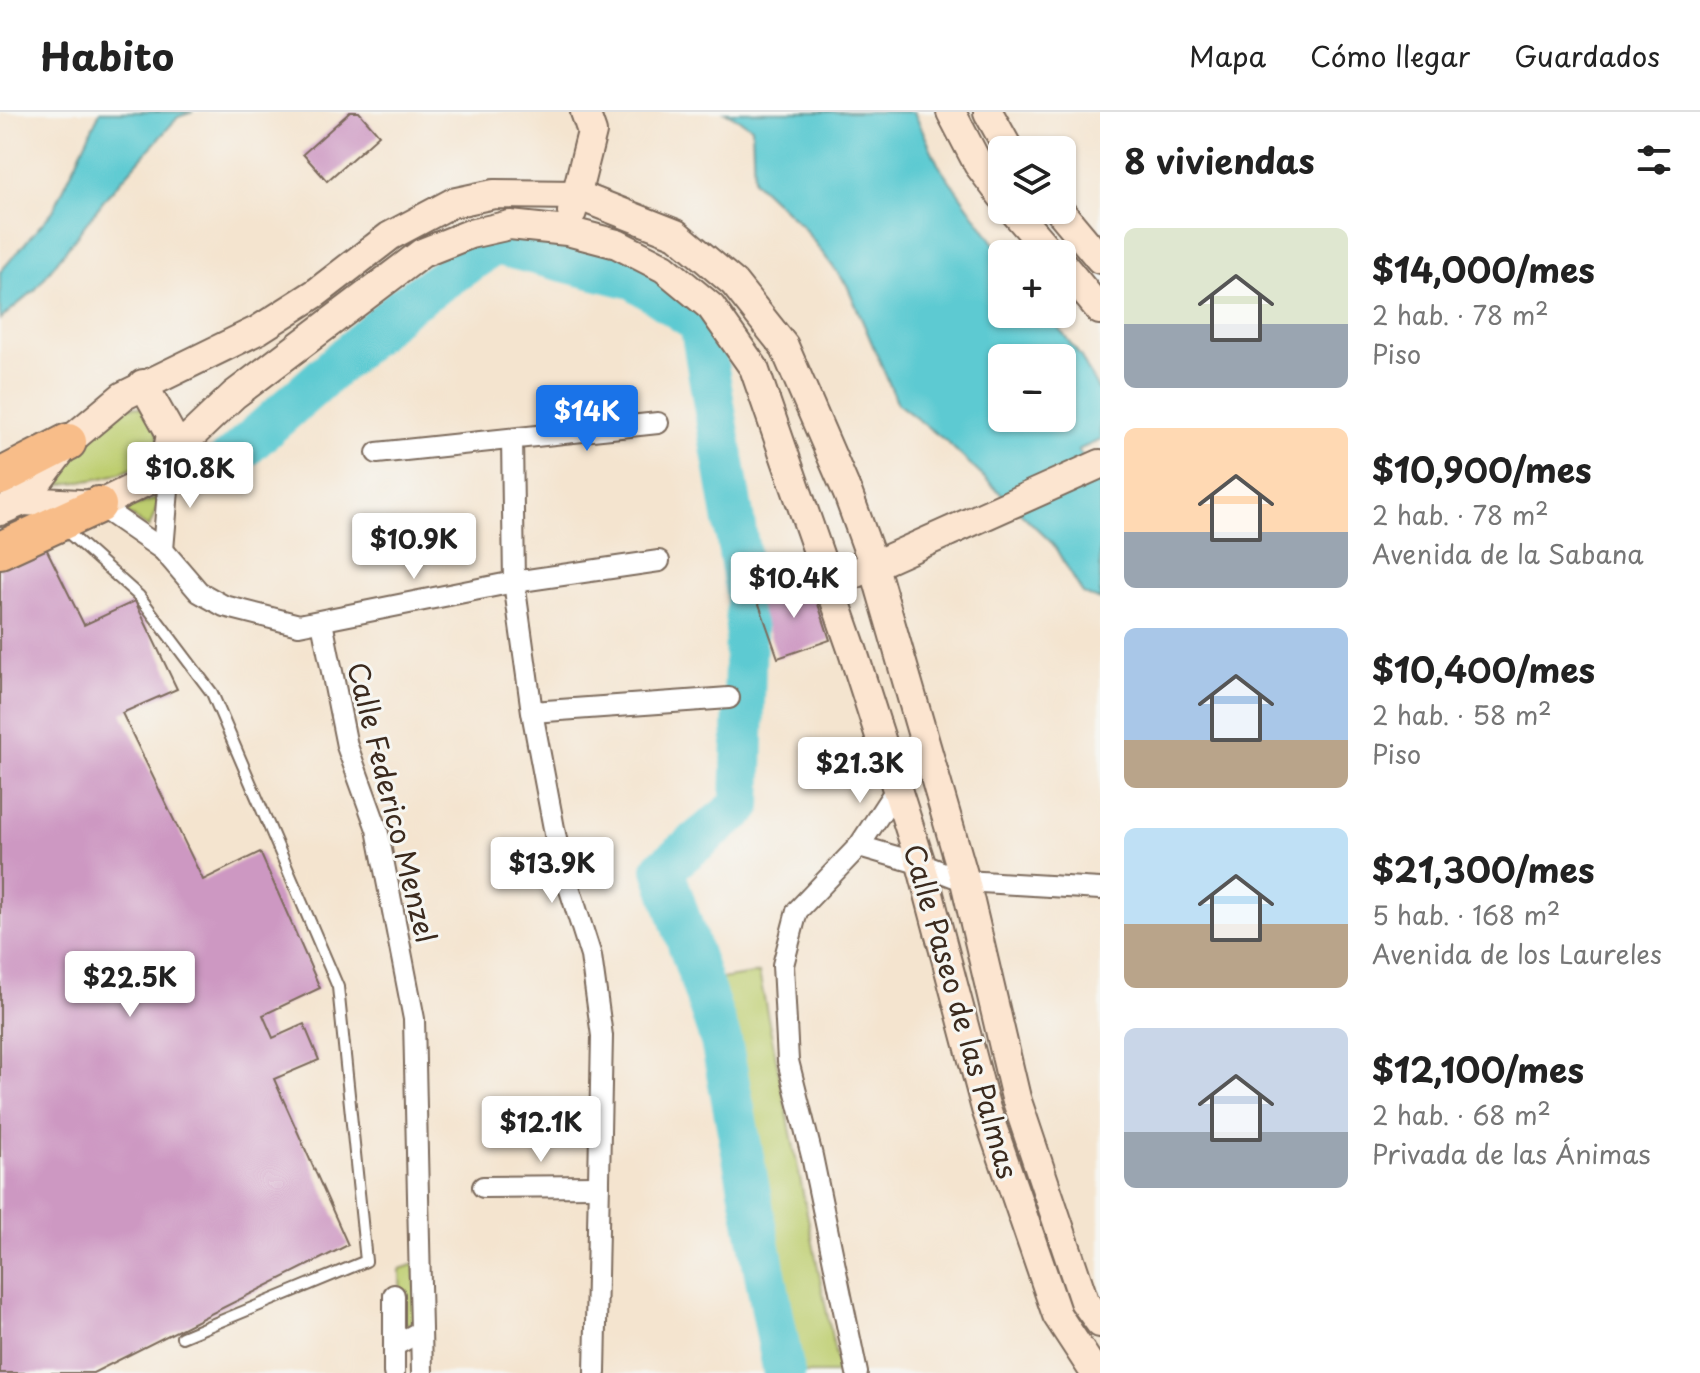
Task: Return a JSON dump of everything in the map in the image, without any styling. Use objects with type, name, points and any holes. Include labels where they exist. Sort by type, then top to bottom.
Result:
[{"type":"highway","points":[[0,550],[26,504],[68,442]]},
{"type":"highway","points":[[26,504],[98,505]]},
{"type":"main road","points":[[567,231],[592,132],[585,112]]},
{"type":"main road","points":[[951,112],[988,177]]},
{"type":"main road","points":[[988,112],[1001,136]]},
{"type":"main road","name":"Calle Paseo de las Palmas","points":[[68,442],[99,414],[143,384],[258,330],[316,293],[390,236],[452,203],[494,194],[577,195],[676,234],[734,283],[784,346],[848,494],[873,563],[965,881],[1016,1098],[1084,1301],[1100,1323]]},
{"type":"main road","points":[[1025,224],[1039,240]]},
{"type":"main road","points":[[1071,224],[1100,259]]},
{"type":"main road","name":"Calle Paseo de las Palmas","points":[[98,505],[135,488],[170,466],[192,435],[234,395],[422,253],[470,234],[510,225],[567,231],[617,244],[652,262],[711,307],[754,368],[830,585],[921,864],[986,1109],[1011,1183],[1057,1315],[1095,1373]]},
{"type":"main road","points":[[1076,281],[1100,310]]},
{"type":"main road","points":[[26,504],[167,455],[171,444],[167,422],[143,384]]},
{"type":"main road","points":[[830,585],[873,563],[1100,464]]},
{"type":"street","points":[[377,453],[658,423]]},
{"type":"street","points":[[512,439],[514,582],[532,712],[559,855],[591,956],[602,1036],[595,1373]]},
{"type":"street","points":[[163,550],[170,466]]},
{"type":"street","points":[[98,505],[163,550],[199,592],[224,606],[299,625],[514,582],[659,561]]},
{"type":"street","name":"Calle Federico Menzel","points":[[322,622],[347,746],[377,829],[414,1019],[422,1373]]},
{"type":"street","points":[[532,712],[729,698]]},
{"type":"street","points":[[857,1373],[812,1156],[788,1061],[783,965],[797,911],[859,846],[897,788]]},
{"type":"street","points":[[859,846],[965,881],[1100,889]]},
{"type":"street","points":[[483,1187],[599,1186]]},
{"type":"street","points":[[394,1295],[394,1373]]},
{"type":"street","points":[[394,1346],[421,1331]]},
{"type":"lane","points":[[26,504],[139,596],[212,693],[338,987],[366,1261],[182,1337]]},
{"type":"green space","points":[[120,405],[143,408],[156,427],[160,448],[136,466],[108,477],[48,486]]},
{"type":"green space","points":[[161,497],[149,528],[123,510]]},
{"type":"green space","points":[[759,973],[839,1373],[791,1373],[715,980]]},
{"type":"green space","points":[[415,1264],[416,1322],[401,1325],[400,1269]]},
{"type":"water","points":[[100,112],[193,112],[178,117],[108,195],[35,290],[0,319],[0,272],[53,211]]},
{"type":"water","points":[[725,112],[914,112],[938,164],[992,240],[988,240],[988,328],[1059,328],[1071,344],[988,344],[988,432],[1076,432],[1076,350],[1100,393],[1100,440],[1078,450],[1100,480],[1100,600],[1083,594],[1053,544],[947,442],[898,404],[847,285],[802,226],[754,181],[752,127]]},
{"type":"building","points":[[350,112],[359,112],[379,135],[327,181],[303,154]]},
{"type":"building","points":[[45,546],[84,625],[135,601],[177,689],[122,713],[203,880],[260,852],[320,988],[263,1015],[273,1038],[304,1024],[319,1060],[274,1079],[348,1245],[93,1373],[0,1373],[0,567]]},
{"type":"building","points":[[811,583],[830,640],[778,658],[758,601]]},
{"type":"waterway","points":[[215,473],[401,308],[495,244],[635,279],[700,323],[747,598],[741,806],[663,869],[721,1041],[784,1373]]}]
